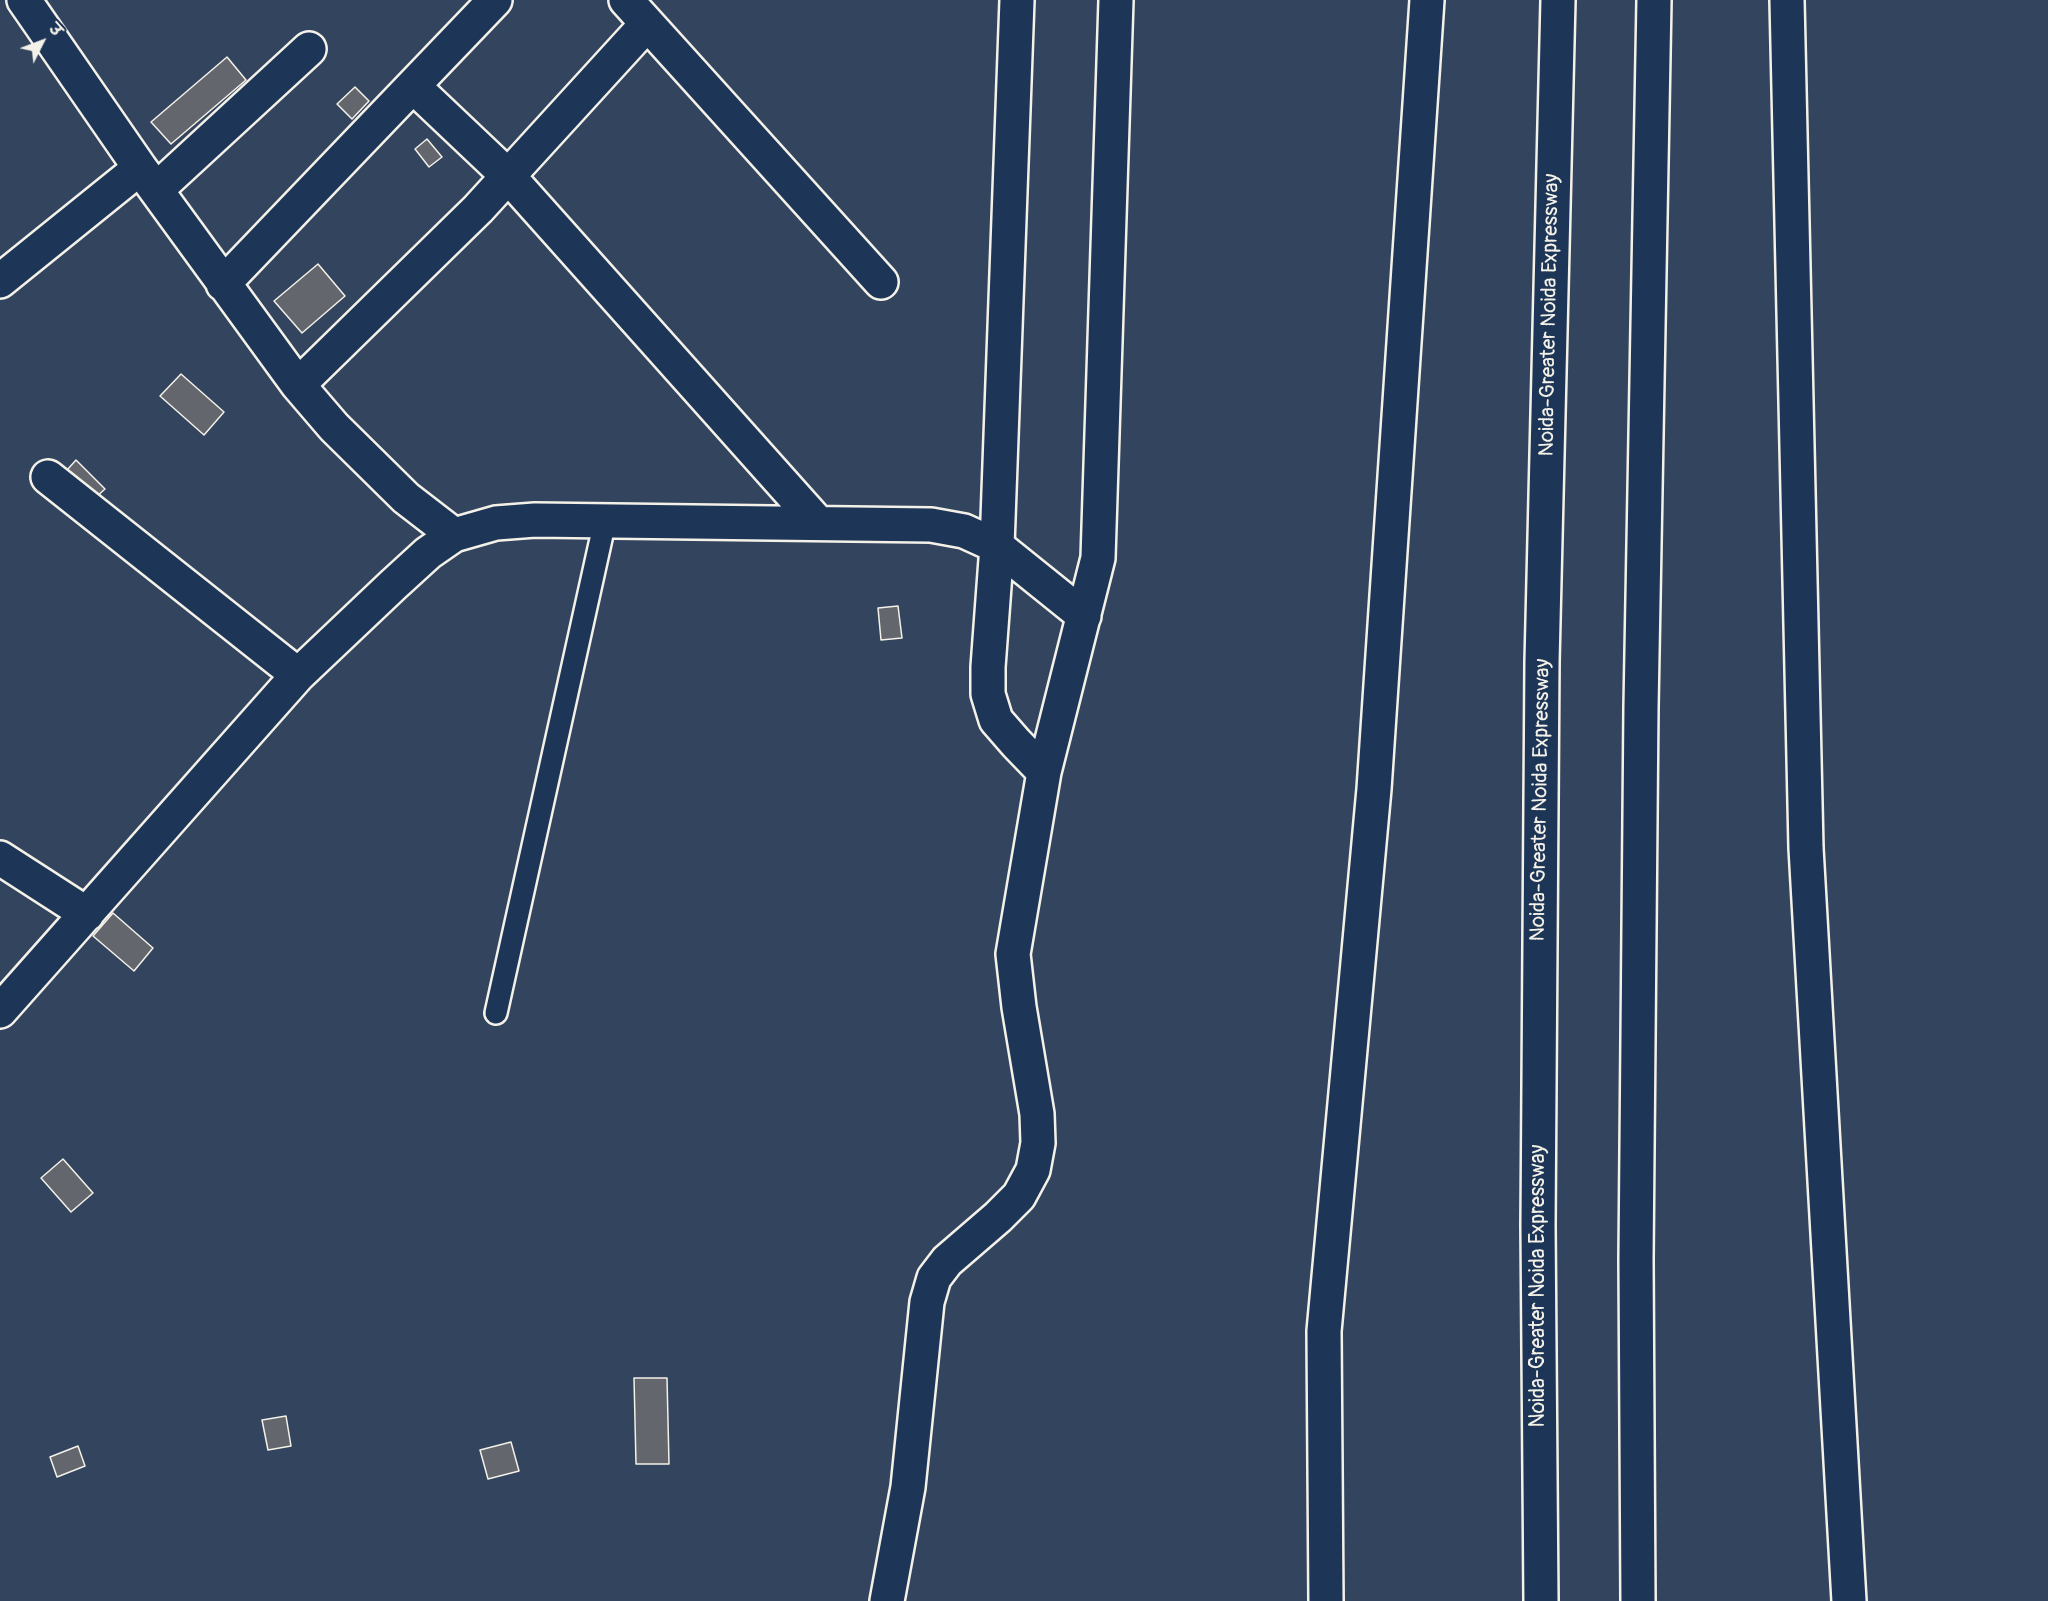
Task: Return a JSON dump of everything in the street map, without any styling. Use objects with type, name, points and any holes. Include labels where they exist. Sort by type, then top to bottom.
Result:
[{"type":"main road","points":[[24,0],[148,179],[298,385],[370,464],[406,498],[454,535]]},
{"type":"main road","points":[[224,284],[495,0]]},
{"type":"main road","points":[[626,0],[881,282]]},
{"type":"main road","points":[[1017,0],[997,546],[988,694],[996,720],[1044,771]]},
{"type":"main road","points":[[887,1601],[908,1487],[927,1302],[934,1278],[947,1261],[1019,1196],[1033,1170],[1038,1143],[1036,1104],[1019,1007],[1013,954],[1044,771],[1098,558],[1116,0]]},
{"type":"main road","points":[[1326,1601],[1324,1331],[1374,789],[1427,0]]},
{"type":"main road","name":"Noida-Greater Noida Expressway","points":[[1541,1601],[1538,1226],[1542,674],[1558,0]]},
{"type":"main road","points":[[1638,1601],[1636,1259],[1641,707],[1654,0]]},
{"type":"main road","points":[[1787,0],[1806,848],[1849,1601]]},
{"type":"main road","points":[[298,385],[509,177],[647,24]]},
{"type":"main road","points":[[0,281],[148,179],[309,49]]},
{"type":"main road","points":[[413,86],[509,177],[818,523]]},
{"type":"main road","points":[[48,477],[298,675]]},
{"type":"main road","points":[[0,1011],[298,675],[428,554],[454,535],[496,523],[535,520],[931,525],[964,531],[997,546],[1084,616]]},
{"type":"main road","points":[[0,858],[87,914]]},
{"type":"lane","points":[[496,1013],[605,521]]},
{"type":"building","points":[[227,57],[246,80],[171,144],[151,122]]},
{"type":"building","points":[[355,87],[369,101],[352,119],[337,104]]},
{"type":"building","points":[[427,139],[442,157],[429,167],[415,149]]},
{"type":"building","points":[[318,264],[345,296],[302,333],[274,301]]},
{"type":"building","points":[[181,374],[224,412],[204,435],[160,396]]},
{"type":"building","points":[[76,460],[105,489],[95,498],[67,470]]},
{"type":"building","points":[[898,606],[902,638],[881,640],[878,608]]},
{"type":"building","points":[[113,913],[153,948],[134,971],[93,936]]},
{"type":"building","points":[[63,1159],[93,1193],[71,1212],[41,1178]]},
{"type":"building","points":[[634,1378],[667,1378],[669,1464],[636,1464]]},
{"type":"building","points":[[286,1416],[291,1446],[268,1450],[262,1420]]},
{"type":"building","points":[[511,1442],[519,1471],[488,1479],[480,1450]]},
{"type":"building","points":[[78,1446],[85,1466],[57,1477],[50,1457]]}]
